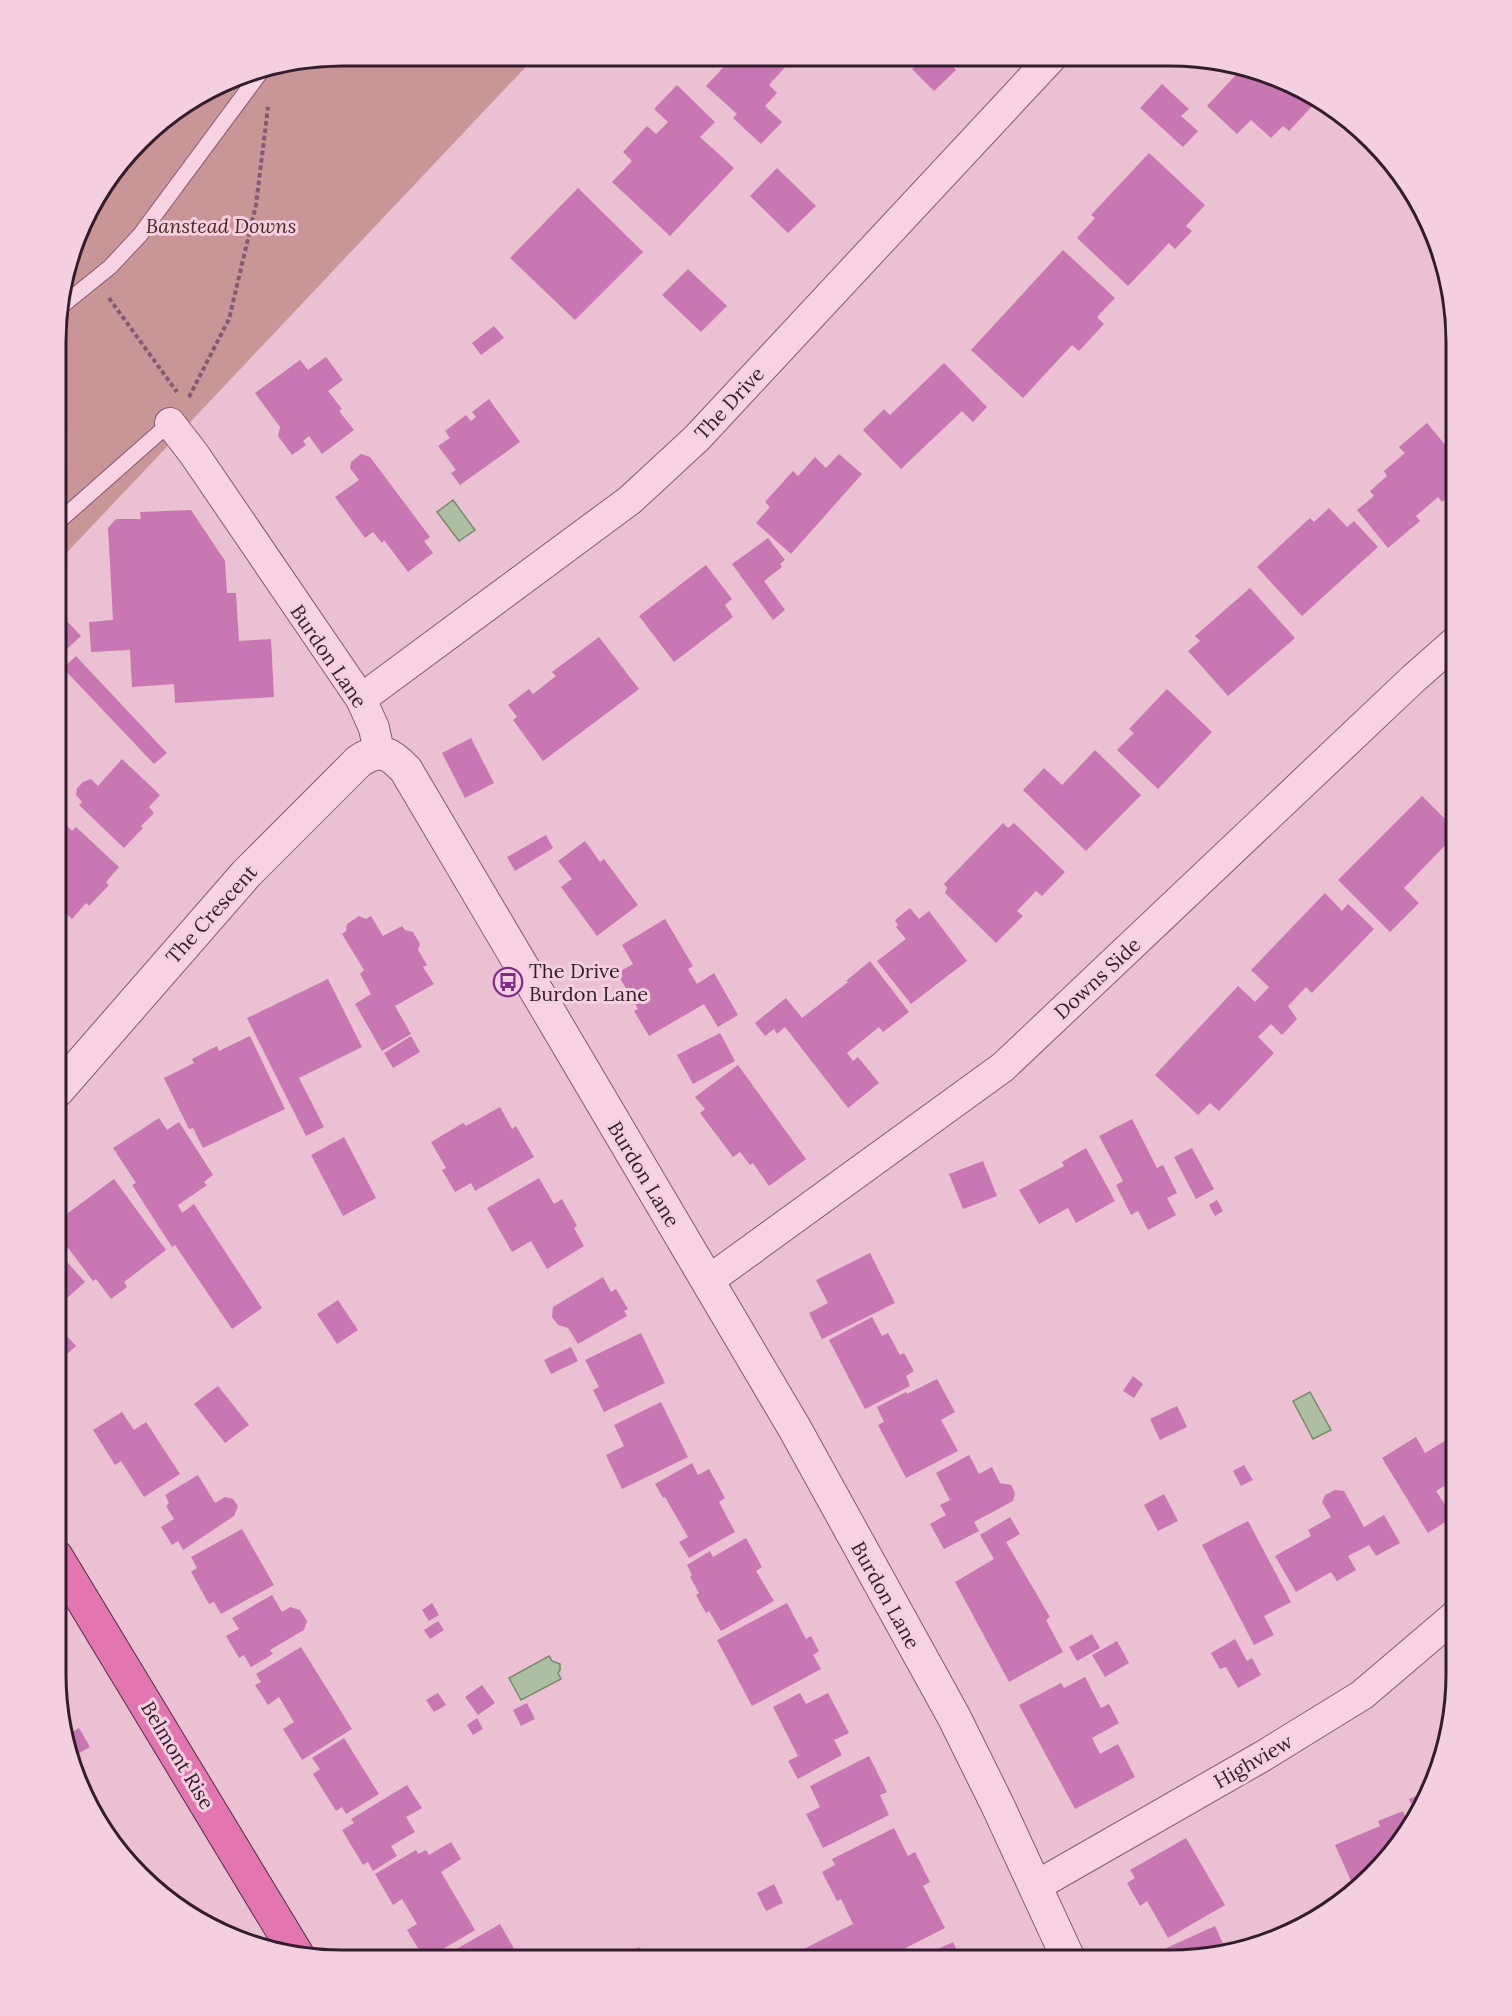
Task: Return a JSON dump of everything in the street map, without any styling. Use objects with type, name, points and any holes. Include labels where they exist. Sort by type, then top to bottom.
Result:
[{"type":"highway","name":"Belmont Rise","points":[[66,1573],[292,1946]]},
{"type":"street","name":"The Drive","points":[[361,699],[630,500],[697,438],[1044,66]]},
{"type":"street","name":"Burdon Lane","points":[[178,413],[194,454],[361,699],[374,728],[379,752],[393,757],[406,770],[795,1429],[954,1717],[1065,1950]]},
{"type":"street","name":"Downs Side","points":[[708,1281],[1003,1067],[1446,649]]},
{"type":"street","name":"The Crescent","points":[[66,1081],[246,873],[358,761],[368,754],[379,752]]},
{"type":"street","name":"Highview","points":[[1036,1886],[1263,1756],[1362,1695],[1446,1624]]},
{"type":"lane","points":[[69,300],[96,279],[140,235],[254,81]]},
{"type":"lane","points":[[66,515],[178,413]]},
{"type":"path","points":[[178,413],[229,319],[256,205],[268,102]]},
{"type":"path","points":[[96,279],[178,413]]},
{"type":"green space","name":"Banstead Downs","points":[[342,66],[527,66],[66,554],[66,342],[71,288],[94,220],[134,160],[160,134],[204,103],[236,87],[271,75],[306,68]]},
{"type":"shaded area","points":[[453,500],[475,530],[459,541],[437,512]]},
{"type":"shaded area","points":[[1310,1392],[1331,1430],[1313,1439],[1293,1401]]},
{"type":"shaded area","points":[[549,1656],[552,1661],[560,1664],[558,1673],[561,1679],[521,1700],[509,1678]]},
{"type":"building","points":[[725,66],[786,66],[769,85],[777,93],[765,106],[782,122],[761,144],[733,118],[737,114],[706,86]]},
{"type":"building","points":[[915,66],[952,66],[956,70],[934,91],[912,69]]},
{"type":"building","points":[[1237,74],[1276,87],[1312,106],[1289,131],[1283,126],[1271,138],[1251,120],[1237,134],[1207,106]]},
{"type":"building","points":[[1162,84],[1189,109],[1181,116],[1198,131],[1183,147],[1140,108]]},
{"type":"building","points":[[677,85],[715,122],[700,137],[734,168],[670,236],[612,182],[632,161],[623,152],[647,126],[656,134],[668,122],[654,109]]},
{"type":"building","points":[[1149,153],[1205,205],[1186,226],[1192,231],[1175,249],[1169,243],[1128,286],[1077,238],[1095,218],[1091,215]]},
{"type":"building","points":[[777,168],[816,206],[788,233],[750,196]]},
{"type":"building","points":[[578,188],[643,252],[575,320],[510,258]]},
{"type":"building","points":[[1063,250],[1115,298],[1097,317],[1104,324],[1079,351],[1072,345],[1023,398],[971,350]]},
{"type":"building","points":[[688,269],[727,306],[701,332],[662,295]]},
{"type":"building","points":[[494,326],[504,338],[481,355],[472,343]]},
{"type":"building","points":[[326,357],[343,380],[328,391],[342,409],[339,411],[354,430],[322,454],[309,436],[303,441],[306,445],[292,455],[278,436],[280,427],[255,393],[300,360],[308,370]]},
{"type":"building","points":[[944,363],[987,407],[973,422],[962,411],[901,469],[863,430],[884,409],[890,415]]},
{"type":"building","points":[[489,399],[520,442],[460,485],[451,473],[456,470],[438,446],[450,438],[445,431],[466,415],[471,421],[476,417],[472,412]]},
{"type":"building","points":[[1427,423],[1446,446],[1446,499],[1442,502],[1438,497],[1416,516],[1420,521],[1388,548],[1357,510],[1374,496],[1370,491],[1387,476],[1384,471],[1405,453],[1399,447]]},
{"type":"building","points":[[361,454],[370,457],[430,537],[424,541],[433,553],[408,572],[384,540],[382,543],[373,532],[365,538],[335,497],[359,480],[350,468],[351,462]]},
{"type":"building","points":[[839,454],[862,474],[791,554],[756,523],[770,507],[765,502],[793,471],[798,476],[815,457],[826,468]]},
{"type":"building","points":[[1329,508],[1347,527],[1354,521],[1378,547],[1302,616],[1257,567],[1310,518],[1314,522]]},
{"type":"building","points":[[191,510],[225,561],[227,593],[236,593],[239,641],[271,639],[274,697],[175,703],[174,684],[132,687],[130,650],[91,652],[89,622],[113,620],[108,528],[116,519],[141,519],[140,512]]},
{"type":"building","points":[[768,538],[785,560],[780,564],[782,567],[764,581],[785,610],[773,620],[732,564]]},
{"type":"building","points":[[706,565],[732,599],[725,605],[733,617],[674,662],[639,616]]},
{"type":"building","points":[[1250,588],[1295,638],[1228,696],[1188,651],[1200,641],[1195,636]]},
{"type":"building","points":[[66,620],[81,636],[66,650]]},
{"type":"building","points":[[599,637],[639,689],[543,761],[513,720],[517,717],[508,705],[529,689],[533,694],[556,676],[552,672]]},
{"type":"building","points":[[76,656],[167,753],[154,764],[66,671],[66,665]]},
{"type":"building","points":[[1167,689],[1212,732],[1158,789],[1117,750],[1134,733],[1129,729]]},
{"type":"building","points":[[471,738],[494,783],[465,798],[442,753]]},
{"type":"building","points":[[1095,750],[1141,795],[1086,851],[1023,790],[1044,768],[1062,785]]},
{"type":"building","points":[[122,759],[160,795],[149,807],[154,813],[124,848],[79,805],[82,802],[76,795],[77,788],[83,782],[91,779],[98,786]]},
{"type":"building","points":[[1422,796],[1446,820],[1446,844],[1404,888],[1419,903],[1390,932],[1338,880]]},
{"type":"building","points":[[1003,823],[1008,828],[1014,823],[1065,872],[1042,896],[1036,891],[1017,911],[1023,916],[996,943],[945,893],[947,888],[944,884]]},
{"type":"building","points":[[66,825],[72,831],[76,827],[119,867],[106,882],[109,885],[89,906],[86,903],[72,919],[66,913]]},
{"type":"building","points":[[546,835],[553,848],[515,871],[507,857]]},
{"type":"building","points":[[585,841],[600,862],[604,859],[638,905],[597,936],[561,887],[572,879],[558,861]]},
{"type":"building","points":[[1325,893],[1342,911],[1348,904],[1374,929],[1312,993],[1306,987],[1288,1006],[1297,1019],[1282,1035],[1271,1024],[1258,1037],[1274,1053],[1219,1111],[1210,1103],[1198,1115],[1155,1075],[1238,986],[1255,1002],[1269,987],[1251,970]]},
{"type":"building","points":[[910,908],[919,919],[929,911],[967,961],[911,1004],[877,961],[906,939],[896,927],[898,925],[895,920]]},
{"type":"building","points":[[359,916],[366,919],[371,916],[383,936],[402,926],[405,930],[413,932],[420,944],[418,950],[427,965],[423,967],[434,984],[395,1006],[411,1034],[382,1051],[355,1004],[371,994],[360,974],[364,970],[342,934],[346,931],[347,924]]},
{"type":"building","points":[[665,919],[693,966],[688,969],[697,984],[714,973],[738,1015],[718,1027],[704,1004],[649,1036],[634,1011],[638,1009],[617,973],[633,964],[622,945]]},
{"type":"building","points":[[870,961],[909,1012],[883,1032],[879,1027],[847,1053],[853,1061],[858,1057],[879,1083],[848,1108],[785,1027],[777,1034],[774,1029],[765,1036],[755,1023],[786,998],[802,1018],[848,982],[846,981]]},
{"type":"building","points":[[328,979],[362,1047],[299,1078],[324,1127],[306,1136],[247,1018]]},
{"type":"building","points":[[720,1033],[735,1061],[693,1084],[677,1055]]},
{"type":"building","points":[[250,1036],[285,1109],[203,1148],[193,1128],[189,1129],[164,1078],[194,1063],[192,1059],[217,1046],[219,1051]]},
{"type":"building","points":[[411,1036],[420,1052],[393,1068],[384,1053]]},
{"type":"building","points":[[738,1065],[806,1159],[769,1186],[753,1163],[750,1165],[740,1152],[733,1157],[700,1113],[705,1109],[695,1097]]},
{"type":"building","points":[[500,1107],[512,1129],[516,1126],[534,1157],[475,1191],[471,1183],[455,1192],[442,1170],[446,1168],[431,1142],[463,1123],[466,1126]]},
{"type":"building","points":[[159,1118],[167,1130],[179,1122],[213,1175],[204,1182],[207,1185],[178,1205],[182,1213],[194,1204],[262,1308],[232,1329],[175,1245],[172,1247],[132,1185],[136,1183],[113,1148]]},
{"type":"building","points":[[1132,1119],[1157,1168],[1163,1165],[1177,1193],[1167,1198],[1176,1215],[1148,1230],[1138,1211],[1131,1215],[1116,1185],[1123,1181],[1099,1136]]},
{"type":"building","points":[[344,1137],[376,1198],[343,1216],[311,1155]]},
{"type":"building","points":[[1086,1148],[1115,1201],[1076,1223],[1068,1208],[1039,1224],[1019,1190],[1064,1166],[1062,1162]]},
{"type":"building","points":[[1192,1148],[1214,1189],[1196,1199],[1174,1157]]},
{"type":"building","points":[[983,1161],[997,1196],[963,1209],[949,1174]]},
{"type":"building","points":[[539,1178],[554,1204],[562,1199],[577,1226],[574,1228],[584,1246],[547,1269],[531,1241],[512,1252],[487,1208]]},
{"type":"building","points":[[114,1179],[166,1250],[124,1282],[127,1287],[111,1299],[96,1279],[93,1281],[66,1245],[66,1215]]},
{"type":"building","points":[[1217,1200],[1223,1211],[1215,1216],[1209,1205]]},
{"type":"building","points":[[870,1253],[895,1303],[822,1339],[809,1313],[828,1303],[816,1280]]},
{"type":"building","points":[[66,1261],[85,1282],[66,1299]]},
{"type":"building","points":[[603,1277],[611,1292],[616,1289],[628,1309],[624,1311],[627,1316],[578,1344],[568,1328],[558,1325],[552,1317],[553,1307]]},
{"type":"building","points":[[338,1300],[358,1330],[337,1344],[317,1314]]},
{"type":"building","points":[[872,1317],[882,1336],[888,1333],[900,1355],[904,1353],[914,1371],[906,1376],[910,1386],[865,1409],[829,1340]]},
{"type":"building","points":[[641,1333],[665,1383],[604,1412],[593,1390],[599,1387],[585,1360]]},
{"type":"building","points":[[66,1335],[76,1346],[66,1355]]},
{"type":"building","points":[[571,1347],[578,1361],[551,1374],[544,1360]]},
{"type":"building","points":[[1133,1376],[1143,1384],[1134,1398],[1123,1391]]},
{"type":"building","points":[[937,1379],[955,1412],[941,1420],[958,1451],[906,1478],[878,1425],[884,1422],[877,1407]]},
{"type":"building","points":[[218,1386],[249,1425],[225,1443],[194,1404]]},
{"type":"building","points":[[661,1402],[688,1457],[622,1489],[606,1455],[624,1446],[614,1425]]},
{"type":"building","points":[[1177,1406],[1187,1427],[1160,1440],[1150,1419]]},
{"type":"building","points":[[122,1412],[134,1430],[146,1422],[180,1474],[144,1497],[121,1461],[115,1465],[93,1430]]},
{"type":"building","points":[[1416,1437],[1425,1453],[1446,1440],[1446,1485],[1436,1491],[1446,1506],[1446,1521],[1428,1533],[1382,1458]]},
{"type":"building","points":[[969,1455],[979,1474],[992,1467],[1000,1483],[1011,1485],[1015,1493],[1013,1501],[974,1522],[979,1531],[944,1549],[930,1524],[946,1515],[940,1505],[950,1500],[936,1473]]},
{"type":"building","points":[[692,1463],[698,1475],[709,1469],[725,1498],[719,1502],[735,1532],[689,1558],[679,1542],[688,1537],[655,1484]]},
{"type":"building","points":[[1244,1465],[1253,1480],[1241,1486],[1233,1471]]},
{"type":"building","points":[[198,1475],[215,1503],[225,1497],[233,1499],[238,1506],[234,1516],[183,1550],[178,1541],[172,1545],[161,1527],[174,1519],[166,1506],[169,1503],[165,1495]]},
{"type":"building","points":[[1335,1490],[1344,1491],[1364,1527],[1384,1515],[1400,1543],[1376,1556],[1369,1545],[1348,1556],[1356,1570],[1337,1581],[1331,1572],[1296,1592],[1275,1556],[1311,1536],[1308,1530],[1331,1517],[1322,1502],[1325,1495]]},
{"type":"building","points":[[1164,1494],[1178,1521],[1158,1531],[1144,1505]]},
{"type":"building","points":[[1010,1517],[1020,1534],[1006,1542],[1050,1617],[1046,1620],[1063,1652],[1009,1682],[955,1582],[994,1559],[980,1535]]},
{"type":"building","points":[[1248,1521],[1291,1602],[1264,1616],[1274,1635],[1254,1645],[1202,1545]]},
{"type":"building","points":[[242,1529],[274,1585],[221,1614],[214,1602],[209,1604],[191,1572],[197,1568],[191,1557]]},
{"type":"building","points":[[746,1538],[762,1567],[756,1571],[774,1601],[721,1631],[709,1611],[706,1613],[696,1595],[699,1593],[690,1577],[692,1575],[687,1565],[710,1551],[713,1557]]},
{"type":"building","points":[[272,1595],[282,1612],[290,1607],[300,1610],[307,1621],[304,1630],[270,1650],[273,1654],[251,1667],[244,1655],[239,1658],[226,1636],[239,1629],[232,1618]]},
{"type":"building","points":[[432,1603],[439,1615],[429,1621],[422,1610]]},
{"type":"building","points":[[787,1603],[806,1639],[811,1636],[819,1651],[813,1655],[821,1669],[752,1706],[717,1640]]},
{"type":"building","points":[[438,1621],[444,1630],[430,1639],[424,1630]]},
{"type":"building","points":[[1092,1634],[1100,1648],[1077,1661],[1069,1647]]},
{"type":"building","points":[[1235,1639],[1247,1661],[1252,1658],[1261,1675],[1238,1688],[1226,1667],[1220,1669],[1211,1653]]},
{"type":"building","points":[[1117,1641],[1129,1663],[1105,1677],[1092,1655]]},
{"type":"building","points":[[301,1647],[352,1729],[302,1760],[283,1729],[294,1722],[279,1697],[268,1705],[255,1685],[261,1682],[256,1674]]},
{"type":"building","points":[[1085,1677],[1101,1708],[1109,1704],[1119,1723],[1092,1738],[1100,1754],[1118,1744],[1135,1777],[1075,1809],[1019,1705],[1061,1683],[1064,1688]]},
{"type":"building","points":[[482,1685],[495,1703],[478,1715],[465,1697]]},
{"type":"building","points":[[438,1693],[446,1705],[434,1712],[426,1700]]},
{"type":"building","points":[[800,1693],[806,1704],[828,1693],[849,1733],[834,1740],[842,1755],[798,1779],[788,1761],[798,1756],[773,1707]]},
{"type":"building","points":[[527,1703],[535,1719],[521,1726],[513,1710]]},
{"type":"building","points":[[477,1718],[483,1729],[473,1735],[467,1725]]},
{"type":"building","points":[[79,1728],[90,1747],[78,1754],[72,1732]]},
{"type":"building","points":[[344,1738],[379,1794],[346,1814],[342,1807],[336,1811],[313,1774],[320,1769],[312,1758]]},
{"type":"building","points":[[869,1756],[887,1792],[880,1795],[889,1815],[823,1848],[806,1814],[820,1807],[810,1786]]},
{"type":"building","points":[[407,1785],[422,1808],[406,1817],[415,1832],[391,1846],[397,1856],[373,1871],[368,1862],[363,1865],[342,1830],[354,1823],[351,1819]]},
{"type":"building","points":[[1418,1795],[1412,1806],[1409,1799]]},
{"type":"building","points":[[1403,1811],[1405,1817],[1378,1856],[1351,1881],[1335,1845],[1380,1826],[1378,1821]]},
{"type":"building","points":[[894,1828],[908,1856],[915,1852],[930,1882],[923,1886],[945,1928],[902,1950],[802,1950],[853,1924],[841,1899],[837,1901],[822,1872],[835,1865],[832,1859]]},
{"type":"building","points":[[1186,1838],[1225,1905],[1168,1938],[1147,1901],[1140,1906],[1127,1883],[1135,1878],[1130,1870]]},
{"type":"building","points":[[451,1842],[461,1859],[441,1872],[475,1930],[441,1950],[419,1950],[407,1930],[417,1924],[402,1899],[393,1905],[375,1874],[416,1850],[418,1854],[426,1850],[429,1855]]},
{"type":"building","points":[[774,1884],[783,1903],[766,1911],[757,1893]]},
{"type":"building","points":[[500,1924],[515,1950],[455,1950]]},
{"type":"building","points":[[1215,1926],[1224,1945],[1206,1948],[1162,1950]]},
{"type":"building","points":[[953,1942],[957,1950],[936,1950]]},
{"type":"place","name":"The Drive Burdon Lane","points":[[508,982]]}]
